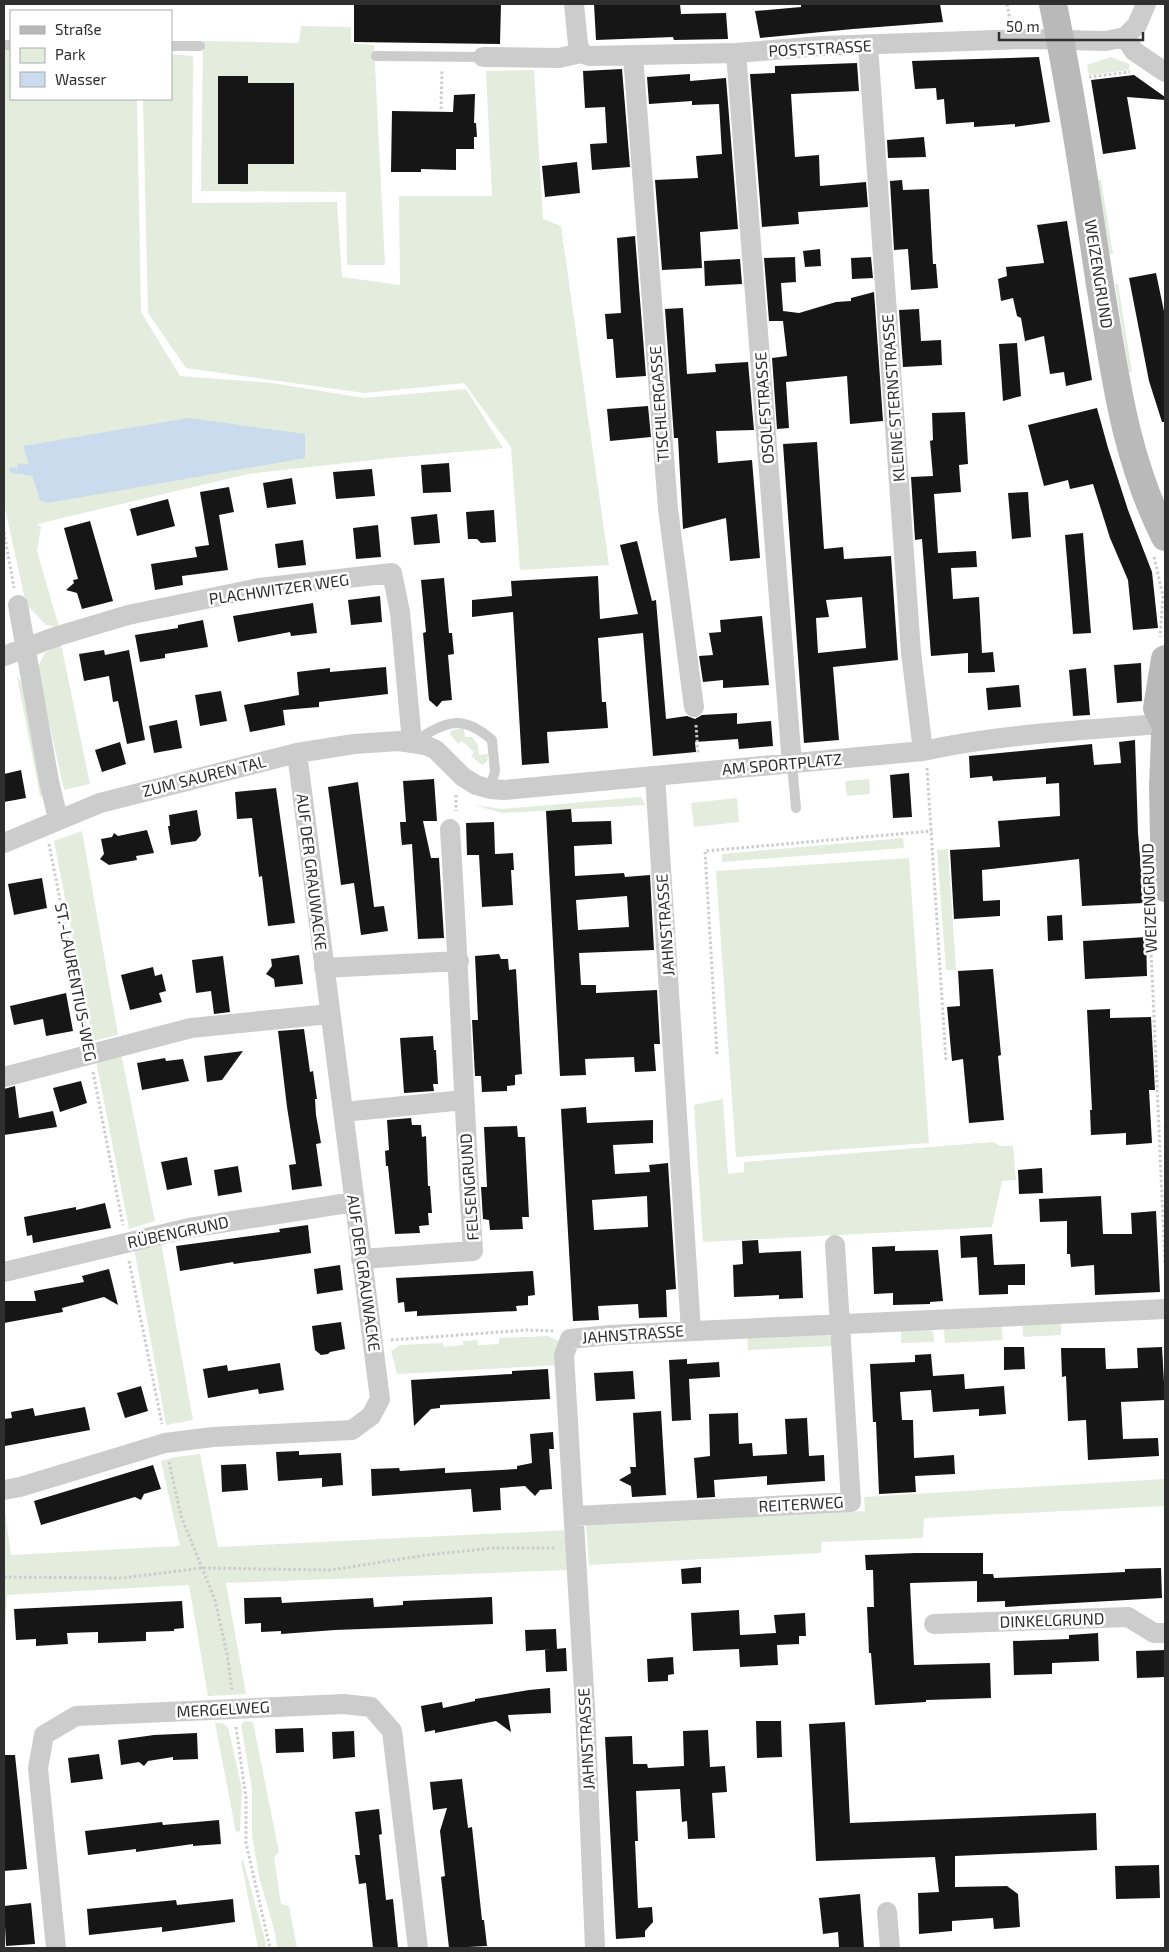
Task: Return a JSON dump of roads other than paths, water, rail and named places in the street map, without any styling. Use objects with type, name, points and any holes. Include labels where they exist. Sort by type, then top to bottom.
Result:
[{"type":"main road","name":"WEIZENGRUND","points":[[1053,4],[1120,407],[1159,546]]},
{"type":"main road","points":[[1162,648],[1157,708],[1165,724]]},
{"type":"main road","name":"WEIZENGRUND","points":[[1157,895],[1164,787],[1165,736]]},
{"type":"street","points":[[574,4],[578,44],[581,52]]},
{"type":"street","points":[[1146,4],[1137,25],[1125,37],[1134,51],[1165,72]]},
{"type":"street","name":"POSTSTRASSE","points":[[483,57],[559,58],[581,52],[589,56],[736,52],[868,44],[1026,39],[1106,41],[1125,37]]},
{"type":"street","name":"KLEINE STERNSTRASSE","points":[[868,44],[910,652],[922,751]]},
{"type":"street","name":"OSOLFSTRASSE","points":[[736,52],[792,764]]},
{"type":"street","name":"TISCHLERGASSE","points":[[633,55],[668,509],[694,707]]},
{"type":"street","name":"PLACHWITZER WEG","points":[[4,656],[128,615],[259,588],[392,573],[400,612],[412,742]]},
{"type":"street","points":[[18,605],[24,648],[58,819]]},
{"type":"street","name":"AM SPORTPLATZ","points":[[412,742],[436,750],[463,777],[476,785],[490,790],[504,790],[792,764],[922,751],[990,739],[1165,724]]},
{"type":"street","name":"ZUM SAUREN TAL","points":[[4,843],[100,803],[297,753],[362,744],[399,741],[412,742]]},
{"type":"street","name":"AUF DER GRAUWACKE","points":[[4,1490],[20,1487],[165,1444],[213,1437],[352,1430],[371,1416],[380,1399],[297,753]]},
{"type":"street","name":"JAHNSTRASSE","points":[[595,1948],[586,1716],[564,1355],[570,1339],[692,1331],[655,776]]},
{"type":"street","name":"FELSENGRUND","points":[[361,1259],[473,1251],[464,1100],[459,960],[450,829]]},
{"type":"street","points":[[324,968],[459,960]]},
{"type":"street","points":[[4,1077],[191,1028],[330,1014]]},
{"type":"street","points":[[342,1112],[464,1100]]},
{"type":"street","name":"RÜBENGRUND","points":[[4,1272],[219,1222],[354,1202]]},
{"type":"street","name":"REITERWEG","points":[[574,1516],[851,1502],[839,1325],[836,1245]]},
{"type":"street","points":[[692,1331],[1165,1309]]},
{"type":"street","name":"DINKELGRUND","points":[[934,1624],[1128,1617],[1154,1633],[1165,1633]]},
{"type":"street","name":"MERGELWEG","points":[[56,1948],[38,1768],[44,1735],[76,1716],[344,1704],[371,1707],[392,1731],[418,1948]]},
{"type":"street","points":[[887,1912],[890,1948]]},
{"type":"lane","points":[[172,46],[200,46]]},
{"type":"lane","name":"POSTSTRASSE","points":[[376,56],[483,57]]},
{"type":"lane","points":[[412,742],[444,724],[464,723],[478,728],[492,740],[495,771],[490,790]]},
{"type":"lane","points":[[792,764],[796,808]]},
{"type":"water","points":[[189,418],[305,434],[305,458],[48,503],[40,500],[23,446]]},
{"type":"waterway","points":[[20,466],[30,468]]},
{"type":"waterway","points":[[12,470],[31,473]]}]
